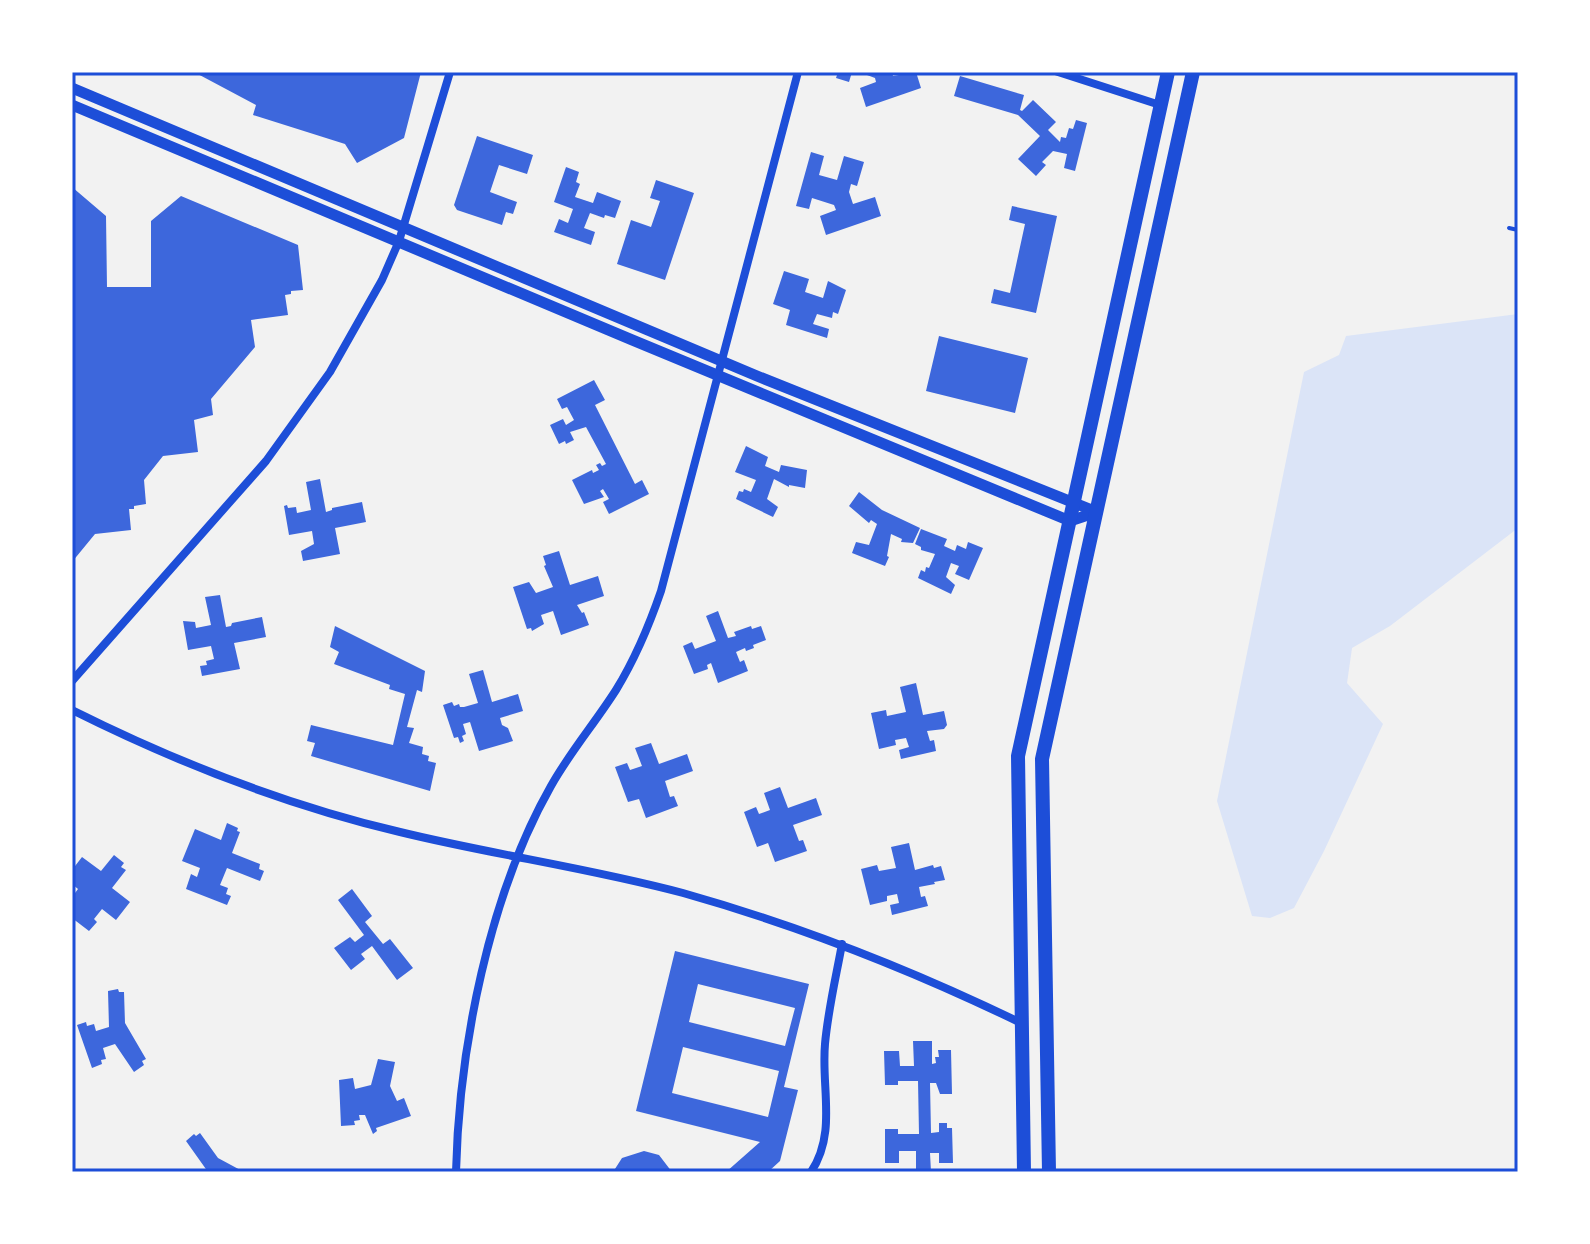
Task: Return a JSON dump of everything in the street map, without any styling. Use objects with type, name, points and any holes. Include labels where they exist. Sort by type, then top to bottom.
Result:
[{"type":"main road","points":[[1024,1172],[1018,756],[1168,72]]},
{"type":"main road","points":[[1049,1172],[1042,759],[1193,72]]},
{"type":"street","points":[[72,681],[266,461],[357,328],[405,226],[450,72]]},
{"type":"street","points":[[456,1172],[460,1097],[471,1025],[517,857],[551,785],[616,690],[652,617],[669,565],[798,72]]},
{"type":"street","points":[[1058,72],[1160,105]]},
{"type":"street","points":[[72,88],[721,360],[1097,512]]},
{"type":"street","points":[[72,105],[716,377],[1070,521],[1097,512]]},
{"type":"street","points":[[72,710],[165,754],[280,797],[397,832],[681,893],[842,944],[933,981],[1022,1023]]},
{"type":"street","points":[[811,1172],[822,1153],[827,1131],[825,1045],[842,944]]},
{"type":"lane","points":[[1509,228],[1518,230]]},
{"type":"shaded area","points":[[1518,314],[1518,528],[1390,626],[1352,648],[1347,683],[1383,724],[1294,908],[1270,918],[1252,916],[1217,801],[1304,372],[1339,355],[1346,336]]},
{"type":"building","points":[[194,72],[421,72],[404,138],[357,163],[345,144],[253,115],[256,105]]},
{"type":"building","points":[[838,72],[852,72],[849,82],[836,78]]},
{"type":"building","points":[[859,72],[892,72],[893,76],[916,72],[921,88],[866,107],[860,88],[876,82],[875,78]]},
{"type":"building","points":[[960,76],[1024,95],[1022,111],[1033,100],[1056,122],[1048,130],[1060,142],[1061,137],[1066,138],[1069,128],[1073,129],[1076,120],[1087,123],[1075,171],[1064,168],[1067,154],[1053,151],[1042,162],[1046,165],[1036,176],[1018,159],[1040,136],[1018,115],[954,96]]},
{"type":"building","points":[[477,136],[533,155],[527,174],[499,165],[490,192],[517,202],[513,214],[506,212],[502,225],[457,210],[454,205]]},
{"type":"building","points":[[811,152],[824,156],[819,175],[837,180],[844,156],[864,162],[857,186],[851,184],[849,192],[853,204],[875,197],[881,216],[826,235],[820,216],[836,210],[834,205],[812,198],[809,209],[796,206]]},
{"type":"building","points":[[566,167],[579,172],[576,182],[580,184],[575,197],[593,203],[597,192],[621,201],[615,218],[590,213],[584,228],[595,232],[591,245],[554,232],[559,219],[568,223],[573,209],[554,202]]},
{"type":"building","points":[[656,180],[694,193],[665,280],[617,264],[631,220],[651,227],[660,201],[650,198]]},
{"type":"building","points":[[72,187],[106,216],[107,287],[151,287],[151,221],[181,196],[298,245],[303,290],[285,295],[288,315],[251,320],[255,347],[211,399],[213,415],[194,420],[198,452],[163,456],[144,480],[146,504],[129,509],[131,530],[95,534],[72,562]]},
{"type":"building","points":[[1012,206],[1057,216],[1036,313],[991,303],[994,289],[1010,293],[1025,224],[1009,220]]},
{"type":"building","points":[[784,271],[809,279],[805,292],[823,298],[828,281],[846,290],[838,314],[833,312],[832,318],[817,314],[813,324],[829,329],[827,338],[786,325],[790,310],[773,304]]},
{"type":"building","points":[[939,336],[1028,358],[1015,413],[926,391]]},
{"type":"building","points":[[594,380],[605,400],[595,405],[635,484],[642,480],[649,494],[609,514],[603,502],[609,499],[603,489],[600,491],[604,497],[584,504],[572,480],[592,470],[593,473],[599,470],[596,465],[600,463],[602,466],[606,464],[586,427],[570,432],[574,440],[559,444],[550,425],[563,419],[566,425],[574,420],[567,407],[562,409],[557,399]]},
{"type":"building","points":[[746,446],[768,457],[765,466],[779,472],[781,465],[807,470],[805,488],[789,487],[774,479],[767,499],[778,507],[773,517],[736,499],[739,491],[743,492],[744,489],[751,492],[756,480],[735,472]]},
{"type":"building","points":[[320,479],[326,512],[362,502],[366,522],[335,528],[340,554],[303,561],[301,551],[314,544],[312,531],[289,535],[284,506],[296,507],[297,513],[311,510],[306,482]]},
{"type":"building","points":[[859,492],[882,510],[920,528],[913,543],[901,542],[902,539],[891,534],[885,566],[852,553],[856,542],[869,545],[877,524],[871,520],[869,523],[849,506]]},
{"type":"building","points":[[921,529],[947,539],[944,546],[955,551],[957,545],[966,549],[968,542],[983,548],[969,580],[955,574],[959,566],[951,563],[946,577],[955,585],[951,594],[918,578],[921,570],[925,572],[926,567],[929,568],[935,554],[921,550],[915,544]]},
{"type":"building","points":[[559,551],[570,585],[598,576],[604,596],[577,605],[584,612],[589,625],[561,635],[553,611],[541,615],[544,624],[532,631],[531,628],[527,629],[513,587],[529,582],[536,593],[553,587],[543,556]]},
{"type":"building","points":[[220,595],[226,627],[262,617],[266,637],[234,643],[240,669],[202,676],[200,666],[214,659],[211,646],[188,650],[183,621],[195,622],[196,628],[211,625],[205,597]]},
{"type":"building","points":[[718,611],[728,638],[736,636],[734,632],[761,626],[766,640],[753,645],[754,648],[736,652],[740,662],[744,660],[748,671],[718,683],[711,663],[707,665],[708,669],[694,674],[683,646],[692,642],[695,649],[716,641],[706,616]]},
{"type":"building","points":[[335,626],[425,671],[422,692],[417,690],[407,727],[414,728],[409,743],[423,747],[422,754],[429,756],[428,761],[436,763],[430,791],[311,756],[315,743],[307,741],[311,725],[393,745],[405,694],[389,689],[390,685],[334,664],[339,652],[330,647]]},
{"type":"building","points":[[483,670],[492,702],[518,694],[523,711],[500,718],[513,741],[479,751],[470,722],[463,724],[466,734],[462,736],[464,741],[460,743],[458,737],[454,738],[443,705],[452,702],[454,706],[459,704],[464,707],[478,703],[469,674]]},
{"type":"building","points":[[916,683],[923,715],[944,711],[947,725],[944,729],[927,731],[930,741],[934,740],[936,751],[901,759],[899,750],[909,747],[906,738],[895,740],[896,745],[879,749],[871,713],[886,710],[887,716],[906,712],[900,687]]},
{"type":"building","points":[[651,743],[659,764],[687,754],[693,771],[665,781],[670,797],[674,796],[678,806],[646,818],[639,799],[628,802],[615,767],[627,763],[630,770],[642,766],[635,748]]},
{"type":"building","points":[[780,787],[788,808],[816,798],[822,815],[793,825],[807,851],[775,862],[768,843],[757,847],[744,812],[756,807],[759,814],[770,810],[764,793]]},
{"type":"building","points":[[227,823],[240,832],[232,853],[260,864],[259,869],[264,871],[260,881],[227,868],[220,885],[228,888],[226,894],[231,896],[227,905],[186,889],[191,874],[197,877],[200,868],[182,861],[195,829],[221,840]]},
{"type":"building","points":[[909,843],[915,870],[941,866],[945,880],[919,887],[921,897],[925,896],[928,906],[892,915],[890,905],[899,903],[897,894],[887,896],[887,901],[870,905],[861,869],[877,865],[879,871],[896,868],[891,847]]},
{"type":"building","points":[[114,855],[124,863],[121,867],[126,870],[112,888],[130,902],[116,920],[102,909],[89,931],[72,918],[72,897],[78,889],[72,884],[72,870],[82,857],[101,871]]},
{"type":"building","points":[[352,889],[372,916],[365,922],[383,944],[390,939],[413,968],[397,980],[372,946],[361,954],[365,959],[351,970],[334,948],[350,937],[355,942],[364,935],[338,900]]},
{"type":"building","points":[[675,951],[809,984],[784,1087],[798,1090],[780,1161],[768,1172],[726,1172],[760,1142],[636,1111]],"holes":[[[698,984],[795,1008],[785,1046],[689,1022]],[[683,1047],[779,1071],[768,1117],[672,1093]]]},
{"type":"building","points":[[118,989],[124,992],[125,1023],[146,1059],[142,1061],[144,1065],[134,1072],[115,1044],[103,1048],[106,1059],[92,1068],[77,1025],[86,1022],[87,1026],[94,1024],[96,1031],[109,1027],[108,991]]},
{"type":"building","points":[[913,1041],[932,1041],[932,1064],[936,1063],[935,1057],[939,1057],[938,1050],[951,1050],[952,1094],[940,1094],[936,1083],[930,1083],[931,1133],[939,1132],[939,1123],[947,1123],[947,1128],[952,1128],[953,1163],[939,1163],[939,1153],[930,1153],[931,1172],[916,1172],[916,1151],[899,1151],[899,1163],[885,1163],[885,1129],[898,1129],[898,1134],[919,1134],[918,1081],[898,1081],[898,1085],[885,1085],[884,1051],[899,1051],[900,1066],[914,1066]]},
{"type":"building","points":[[378,1059],[395,1062],[390,1086],[397,1101],[404,1098],[411,1116],[376,1128],[373,1134],[365,1115],[359,1115],[360,1120],[354,1121],[355,1125],[341,1126],[339,1080],[353,1078],[355,1089],[371,1085]]},
{"type":"building","points":[[200,1133],[218,1158],[244,1172],[208,1172],[186,1141]]},
{"type":"building","points":[[644,1151],[659,1155],[672,1172],[613,1172],[622,1158]]}]
